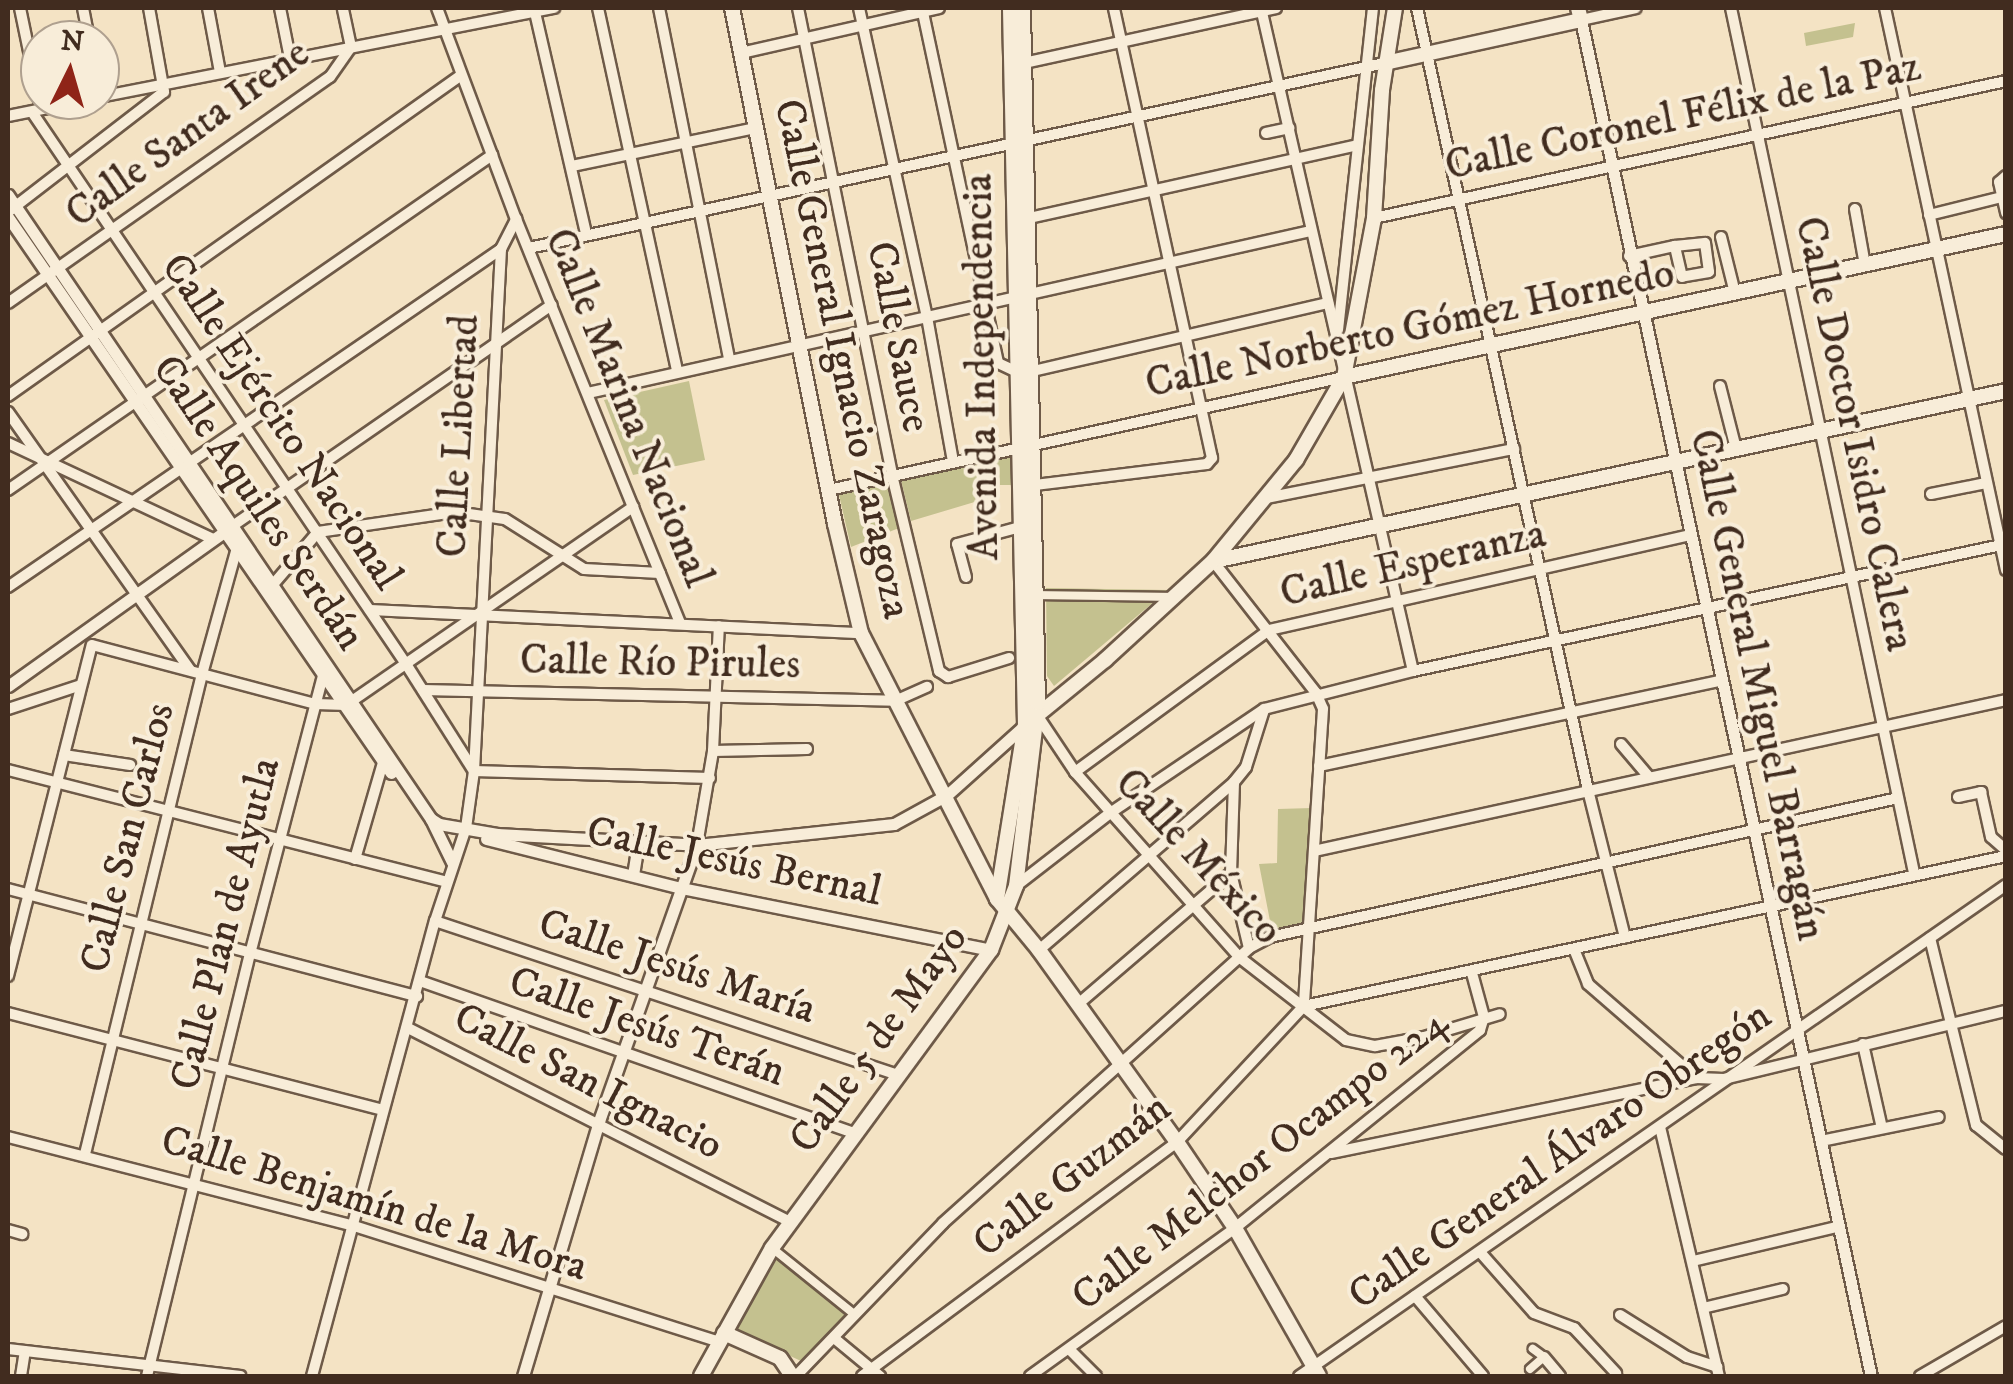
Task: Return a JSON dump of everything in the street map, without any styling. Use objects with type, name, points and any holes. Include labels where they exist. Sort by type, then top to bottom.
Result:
[{"type":"main road","name":"Calle General Ignacio Zaragoza","points":[[732,8],[861,634],[947,794],[997,899],[1040,950],[1177,1142],[1235,1228],[1317,1371]]},
{"type":"main road","name":"Avenida Independencia","points":[[1010,8],[1025,296],[1026,447],[1020,526],[1031,720]]},
{"type":"main road","name":"Avenida Independencia","points":[[1023,8],[1020,144],[1029,218],[1025,296]]},
{"type":"main road","points":[[1031,720],[1177,597],[1213,561],[1296,460],[1344,377],[1374,218],[1382,106],[1396,36],[1392,28],[1395,8]]},
{"type":"main road","points":[[1390,62],[1579,14]]},
{"type":"main road","name":"Calle Norberto Gómez Hornedo","points":[[1344,377],[1643,316],[1788,280],[2006,234]]},
{"type":"main road","points":[[1213,561],[2006,391]]},
{"type":"main road","name":"Avenida Independencia","points":[[1026,447],[1035,485],[1037,595],[1031,720]]},
{"type":"main road","name":"Calle 5 de Mayo","points":[[701,1376],[772,1248],[991,950],[1008,916],[1016,886],[1031,720]]},
{"type":"main road","name":"Calle 5 de Mayo","points":[[997,899],[1031,720]]},
{"type":"main road","points":[[721,1338],[780,1358],[794,1376]]},
{"type":"street","points":[[9,208],[159,100],[165,84],[149,8]]},
{"type":"street","points":[[208,8],[220,72]]},
{"type":"street","points":[[280,8],[290,58]]},
{"type":"street","points":[[343,8],[351,47]]},
{"type":"street","points":[[437,8],[442,30],[516,218]]},
{"type":"street","points":[[120,93],[554,8]]},
{"type":"street","points":[[598,8],[677,372]]},
{"type":"street","points":[[659,8],[729,359]]},
{"type":"street","name":"Calle Sauce","points":[[798,8],[892,475],[942,676],[972,672],[1010,658]]},
{"type":"street","points":[[859,8],[927,317],[953,461]]},
{"type":"street","points":[[741,52],[938,8]]},
{"type":"street","points":[[1035,485],[1211,462],[1114,8]]},
{"type":"street","points":[[1024,63],[1276,8]]},
{"type":"street","points":[[1337,340],[1373,8]]},
{"type":"street","points":[[1417,8],[1588,790],[1625,936]]},
{"type":"street","points":[[1579,14],[1636,8]]},
{"type":"street","name":"Calle Doctor Isidro Calera","points":[[1731,8],[1914,873]]},
{"type":"street","points":[[1884,8],[2006,570]]},
{"type":"street","points":[[922,9],[998,363],[1025,371],[1328,302]]},
{"type":"street","points":[[1262,9],[1413,671]]},
{"type":"street","points":[[534,10],[586,234]]},
{"type":"street","name":"Calle General Miguel Barragán","points":[[1579,14],[1871,1376]]},
{"type":"street","name":"Calle Santa Irene","points":[[8,303],[330,76],[351,47]]},
{"type":"street","points":[[529,248],[698,208],[1020,144],[1390,62]]},
{"type":"street","points":[[8,396],[460,76]]},
{"type":"street","name":"Calle Coronel Félix de la Paz","points":[[1374,218],[2006,81]]},
{"type":"street","name":"Calle Ejército Nacional","points":[[41,120],[474,771]]},
{"type":"street","points":[[572,166],[756,128]]},
{"type":"street","points":[[1266,133],[1289,128]]},
{"type":"street","points":[[1029,218],[1357,145]]},
{"type":"street","points":[[8,490],[492,155]]},
{"type":"street","points":[[2006,176],[1999,179],[2006,213]]},
{"type":"street","points":[[1929,215],[2002,198]]},
{"type":"street","name":"Calle Aquiles Serdán","points":[[9,208],[141,398],[223,533],[238,545],[349,702],[432,824],[452,862]]},
{"type":"street","points":[[1855,209],[1865,265]]},
{"type":"street","name":"Calle Marina Nacional","points":[[516,218],[680,623]]},
{"type":"street","name":"Calle Libertad","points":[[435,921],[465,831],[474,771],[501,249],[516,218]]},
{"type":"street","points":[[588,393],[1311,231]]},
{"type":"street","points":[[1721,237],[1735,293]]},
{"type":"street","points":[[1630,256],[1675,246]]},
{"type":"street","points":[[8,587],[501,249]]},
{"type":"street","points":[[8,686],[287,486],[552,305]]},
{"type":"street","name":"Calle Norberto Gómez Hornedo","points":[[829,490],[1201,412],[1344,377]]},
{"type":"street","points":[[1720,386],[1736,449]]},
{"type":"street","points":[[8,412],[196,672]]},
{"type":"street","points":[[8,443],[134,501],[223,533]]},
{"type":"street","points":[[1265,498],[1514,448]]},
{"type":"street","points":[[1931,494],[1986,483]]},
{"type":"street","points":[[82,632],[92,644],[316,704],[349,702],[634,507]]},
{"type":"street","points":[[269,589],[318,532],[455,512],[505,519],[594,572],[660,573]]},
{"type":"street","points":[[966,577],[957,544],[1020,526]]},
{"type":"street","name":"Calle Esperanza","points":[[1075,772],[1269,630],[1396,598],[1690,536]]},
{"type":"street","points":[[1016,886],[1110,813],[1264,709],[1413,671],[2003,544]]},
{"type":"street","name":"Calle San Carlos","points":[[86,1154],[142,926],[196,672],[238,545]]},
{"type":"street","points":[[1213,561],[1269,630],[1323,708],[1304,1006],[1472,973],[2003,854],[1991,837],[1981,792],[1958,797]]},
{"type":"street","points":[[1037,595],[1177,597]]},
{"type":"street","points":[[370,610],[861,634]]},
{"type":"street","name":"Calle Marina Nacional","points":[[697,845],[714,752],[719,626]]},
{"type":"street","points":[[8,976],[92,644]]},
{"type":"street","name":"Calle Plan de Ayutla","points":[[149,1371],[221,1068],[325,669]]},
{"type":"street","points":[[1319,766],[1722,680]]},
{"type":"street","points":[[8,710],[82,686]]},
{"type":"street","points":[[895,701],[928,687]]},
{"type":"street","name":"Calle Río Pirules","points":[[423,690],[895,701]]},
{"type":"street","points":[[1314,851],[2006,700]]},
{"type":"street","points":[[1040,950],[1234,782],[1246,767],[1264,709]]},
{"type":"street","points":[[432,824],[465,831],[697,845],[894,824],[947,794],[1031,720]]},
{"type":"street","name":"Calle México","points":[[1031,720],[1239,957],[1346,1040],[1375,1046],[1424,1037],[1500,1014]]},
{"type":"street","points":[[1621,744],[1649,777]]},
{"type":"street","points":[[714,752],[807,749]]},
{"type":"street","points":[[64,755],[130,765]]},
{"type":"street","points":[[355,859],[386,758]]},
{"type":"street","points":[[8,770],[447,882]]},
{"type":"street","points":[[474,771],[710,778]]},
{"type":"street","points":[[1234,782],[1232,872],[1249,948]]},
{"type":"street","points":[[794,1376],[943,1223],[1249,948],[1270,937],[1606,866],[1898,798]]},
{"type":"street","name":"Calle Jesús Bernal","points":[[465,831],[681,888],[991,950]]},
{"type":"street","points":[[633,875],[638,844]]},
{"type":"street","points":[[523,1376],[599,1122],[697,845]]},
{"type":"street","points":[[1077,1005],[1232,872]]},
{"type":"street","name":"Calle General Álvaro Obregón","points":[[1299,1376],[1317,1371],[1415,1296],[2006,885]]},
{"type":"street","points":[[8,889],[417,996]]},
{"type":"street","points":[[312,1376],[435,921]]},
{"type":"street","name":"Calle Jesús María","points":[[435,921],[898,1075]]},
{"type":"street","points":[[1930,938],[1976,1125],[2006,1149]]},
{"type":"street","points":[[1574,949],[1588,984],[1696,1078]]},
{"type":"street","name":"Calle Melchor Ocampo 224","points":[[1030,1376],[1235,1228],[1480,1030],[1484,1018],[1472,973]]},
{"type":"street","name":"Calle Jesús Terán","points":[[420,981],[853,1133]]},
{"type":"street","name":"Calle Guzmán","points":[[871,1374],[1177,1142],[1304,1006]]},
{"type":"street","points":[[1331,1153],[1696,1078],[1724,1079],[2006,1011]]},
{"type":"street","points":[[8,1013],[384,1110]]},
{"type":"street","name":"Calle San Ignacio","points":[[408,1028],[791,1222]]},
{"type":"street","points":[[1862,1044],[1882,1128]]},
{"type":"street","points":[[1821,1141],[1939,1118]]},
{"type":"street","points":[[1660,1127],[1718,1372]]},
{"type":"street","name":"Calle Benjamín de la Mora","points":[[8,1136],[351,1225],[549,1290],[721,1338]]},
{"type":"street","points":[[1692,1261],[1837,1227]]},
{"type":"street","points":[[8,1230],[22,1234]]},
{"type":"street","points":[[772,1248],[854,1314]]},
{"type":"street","points":[[1480,1252],[1534,1312],[1574,1328],[1616,1373]]},
{"type":"street","points":[[1703,1308],[1783,1289]]},
{"type":"street","points":[[1415,1296],[1482,1376]]},
{"type":"street","points":[[1620,1315],[1686,1357],[1718,1372]]},
{"type":"street","points":[[1920,1376],[2006,1326]]},
{"type":"street","points":[[834,1338],[871,1374]]},
{"type":"street","points":[[8,1349],[149,1371],[240,1376]]},
{"type":"street","points":[[1068,1349],[1096,1376]]},
{"type":"street","points":[[1533,1349],[1560,1376]]},
{"type":"street","points":[[21,1376],[25,1351]]},
{"type":"street","points":[[1530,1370],[1544,1357]]},
{"type":"shaded area","points":[[1855,23],[1853,37],[1806,46],[1804,33]]},
{"type":"shaded area","points":[[689,381],[705,460],[633,475],[604,400]]},
{"type":"shaded area","points":[[1014,456],[1012,485],[986,485],[988,498],[911,521],[901,480]]},
{"type":"shaded area","points":[[887,482],[899,528],[851,547],[839,495]]},
{"type":"shaded area","points":[[1046,588],[1168,590],[1054,686],[1047,676]]},
{"type":"shaded area","points":[[1312,808],[1306,920],[1303,925],[1259,938],[1255,935],[1270,921],[1259,864],[1277,863],[1278,809]]},
{"type":"shaded area","points":[[778,1257],[849,1312],[801,1361],[734,1330]]}]
